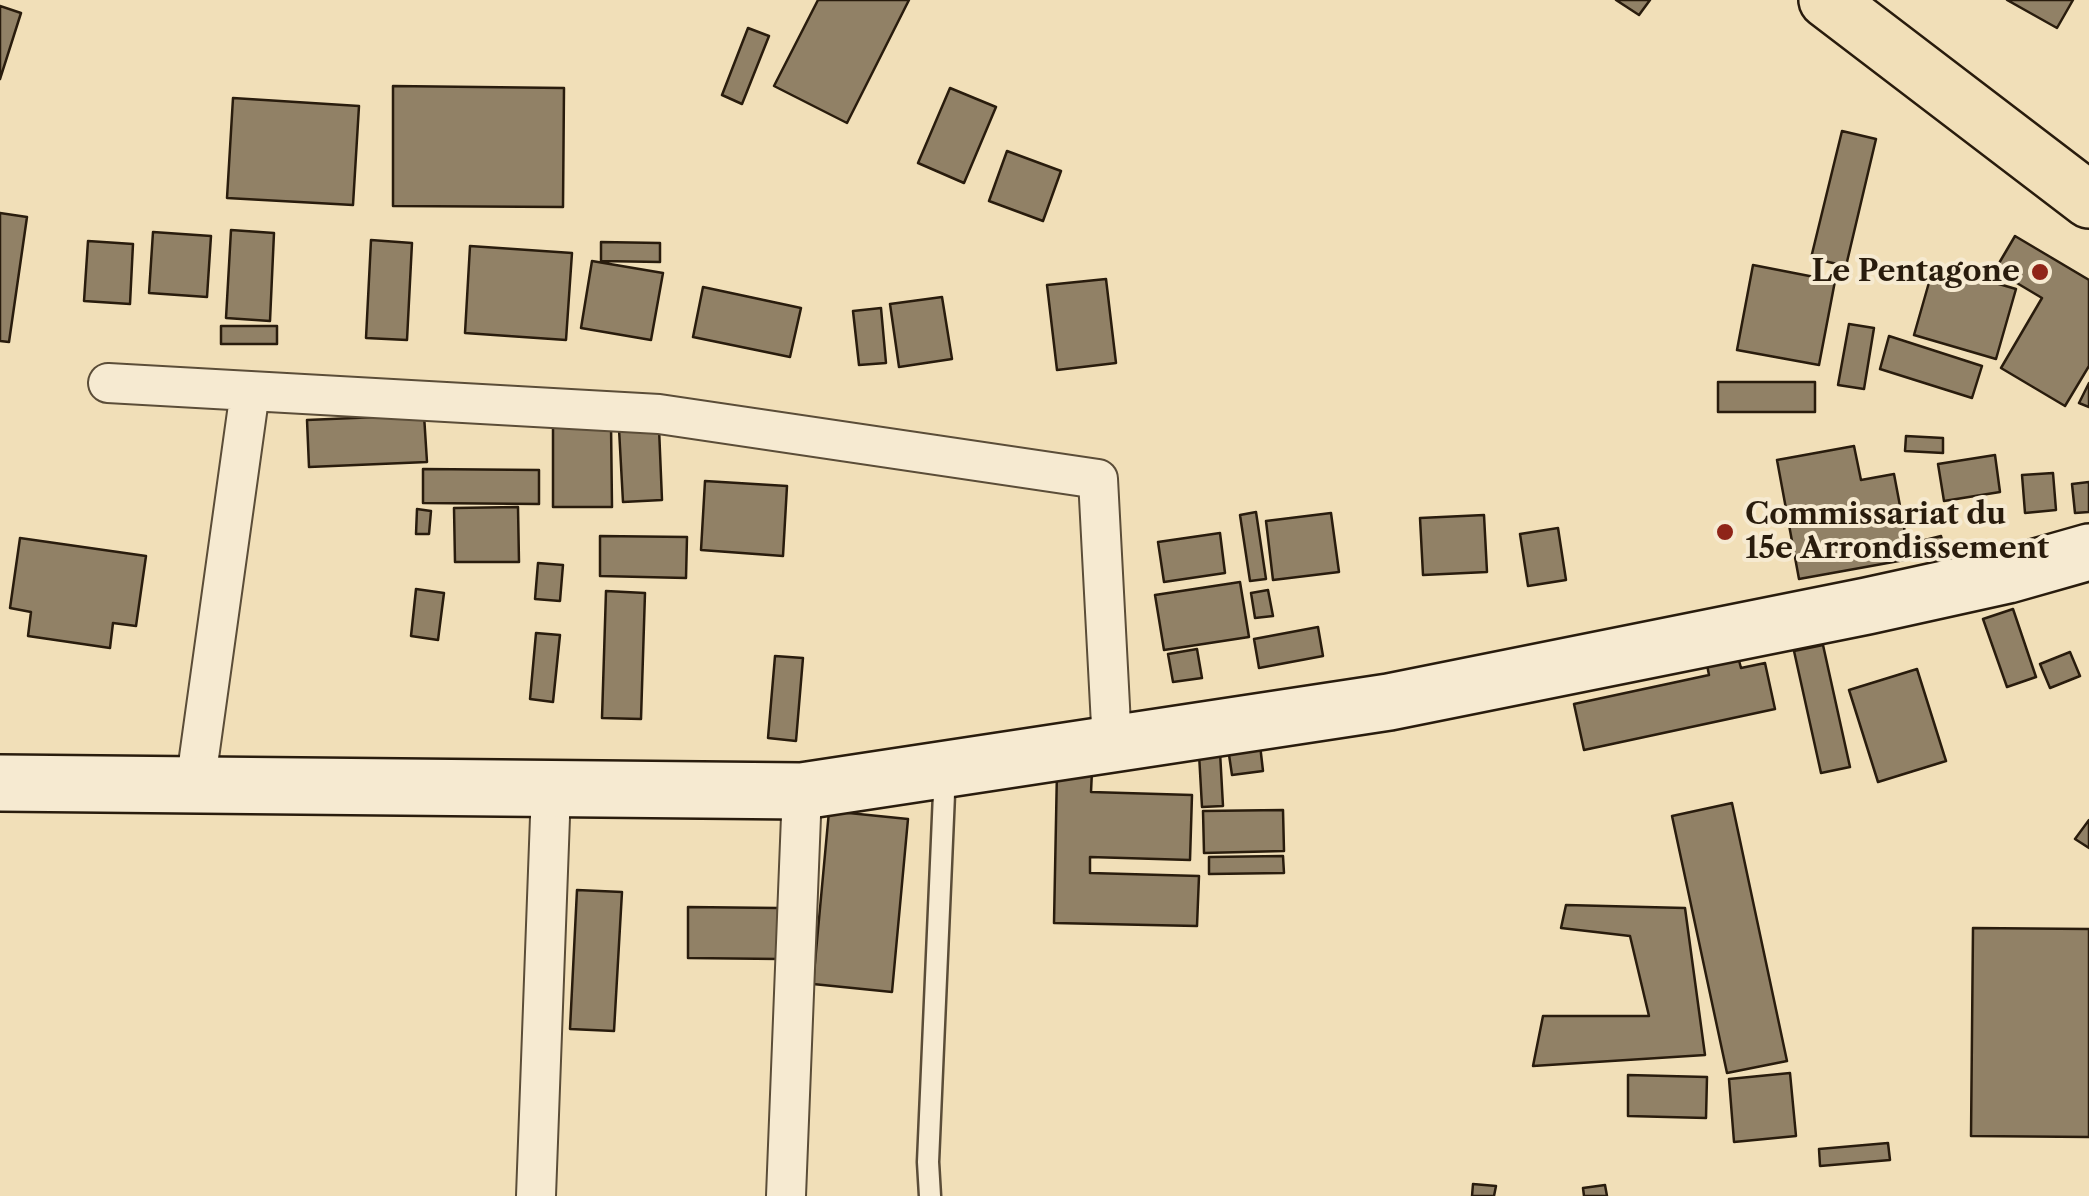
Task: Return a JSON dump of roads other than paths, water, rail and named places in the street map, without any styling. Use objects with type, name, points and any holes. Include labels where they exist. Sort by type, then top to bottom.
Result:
[{"type":"highway","points":[[1827,0],[2089,200]]},
{"type":"main road","points":[[0,783],[802,791],[1408,698],[1867,606],[2008,575],[2089,552]]},
{"type":"street","points":[[108,383],[659,414],[1098,479],[1112,744]]},
{"type":"street","points":[[196,786],[250,391]]},
{"type":"street","points":[[536,1196],[550,790]]},
{"type":"street","points":[[786,1196],[802,791]]},
{"type":"lane","points":[[930,1196],[928,1162],[946,769]]},
{"type":"place","name":"Le Pentagone","points":[[2040,272]]},
{"type":"place","name":"Commissariat du 15e Arrondissement","points":[[1725,532]]}]
